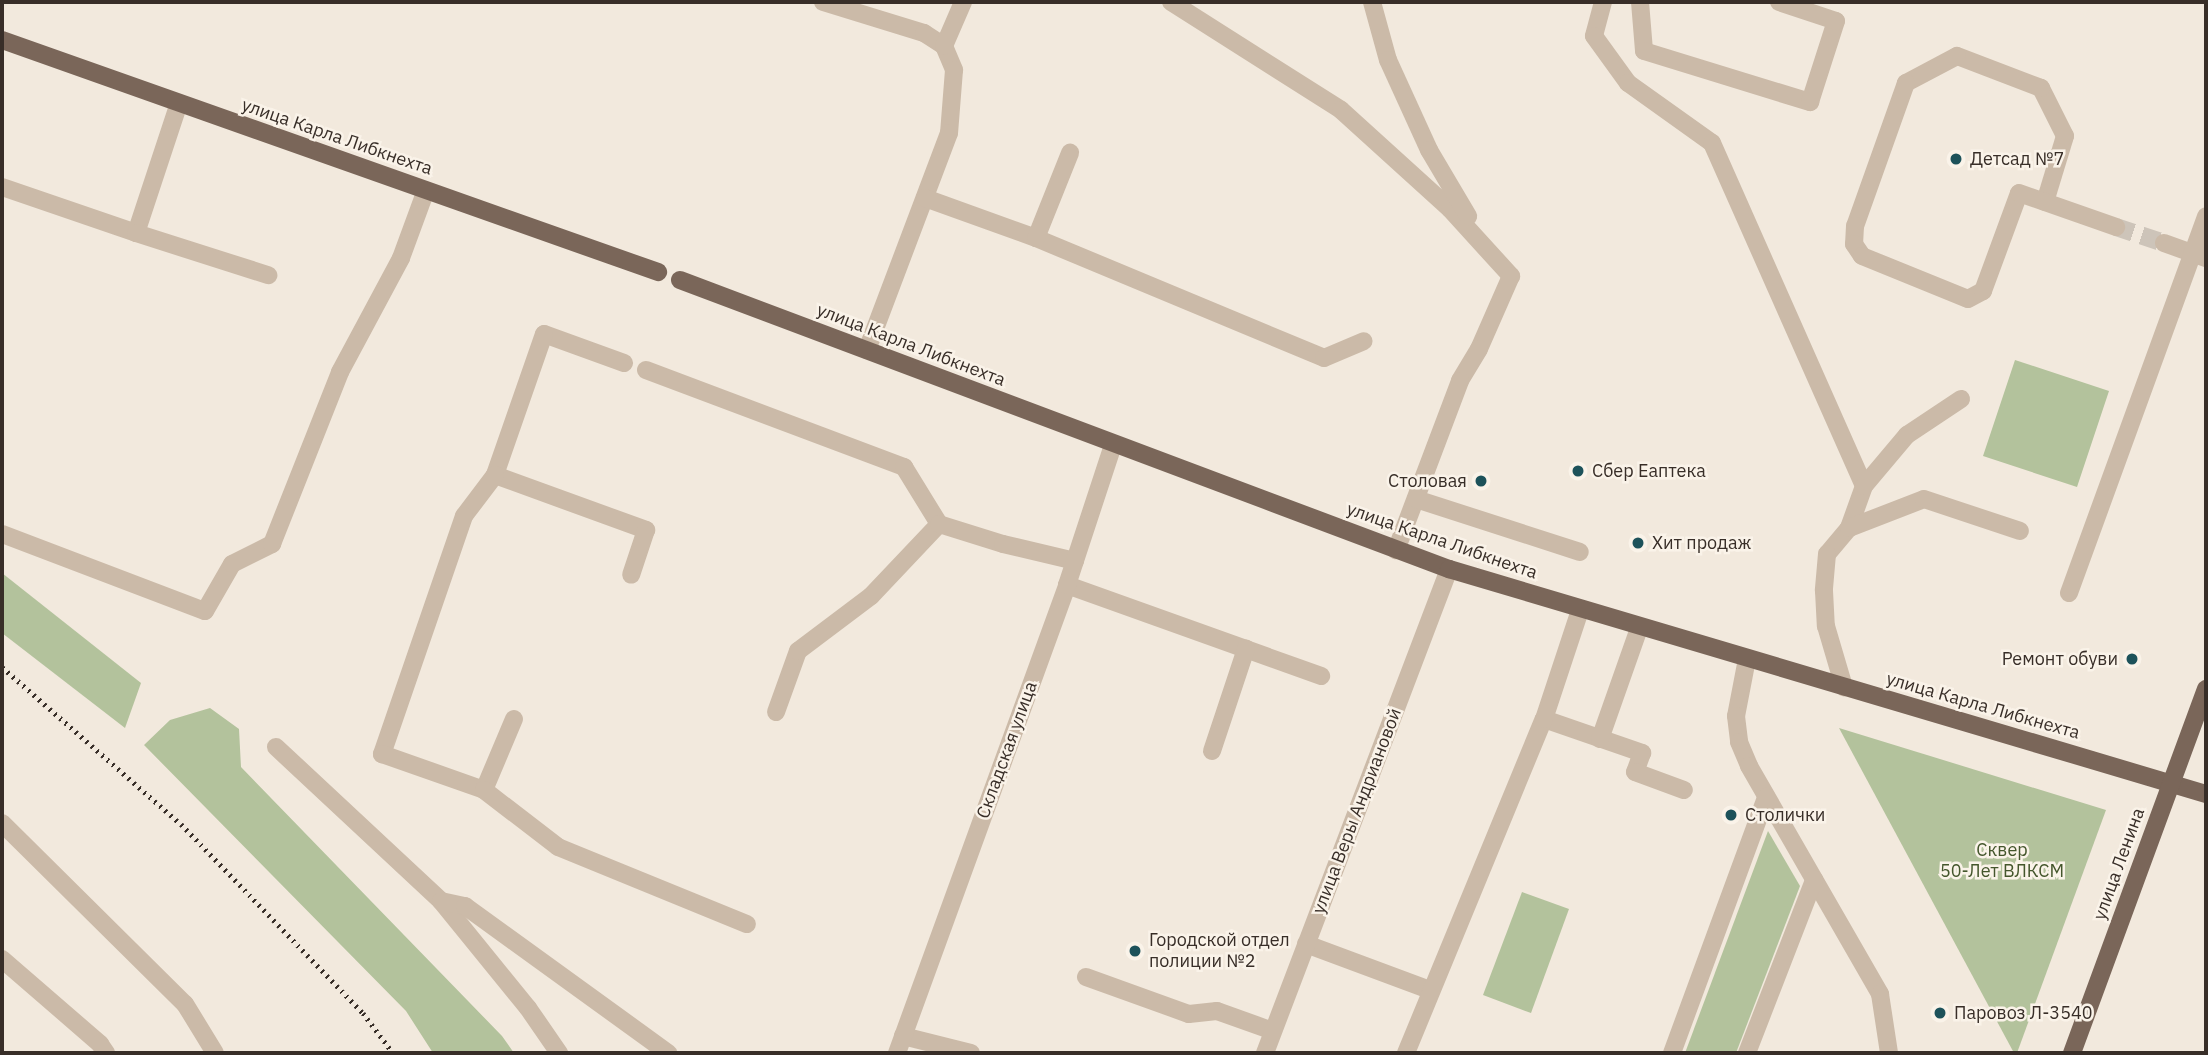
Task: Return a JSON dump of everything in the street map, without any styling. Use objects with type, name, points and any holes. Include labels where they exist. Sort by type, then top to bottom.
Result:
[{"type":"main road","name":"улица Карла Либкнехта","points":[[2,40],[658,272]]},
{"type":"main road","name":"улица Карла Либкнехта","points":[[680,280],[1113,445],[1449,569],[1639,628],[2206,794]]},
{"type":"main road","name":"улица Ленина","points":[[2072,1053],[2206,689]]},
{"type":"street","points":[[823,2],[924,33],[944,46],[954,70],[949,133],[867,351]]},
{"type":"street","points":[[944,46],[963,2]]},
{"type":"street","points":[[1171,2],[1341,110],[1450,209],[1511,276]]},
{"type":"street","points":[[1371,2],[1388,60],[1429,150],[1458,202],[1511,276]]},
{"type":"street","points":[[1603,2],[1594,36],[1628,83],[1712,144],[1864,486]]},
{"type":"street","points":[[1640,2],[1644,51],[1810,102],[1836,20],[1830,10],[1779,2]]},
{"type":"street","points":[[2045,202],[2065,136],[2041,88],[1957,56],[1906,83],[1855,226],[1854,244],[1863,256],[1968,299],[1983,291],[2019,194],[2116,227]]},
{"type":"street","points":[[136,233],[179,103]]},
{"type":"street","points":[[1035,238],[1070,152]]},
{"type":"street","points":[[2,187],[268,275]]},
{"type":"street","points":[[2,534],[205,611],[232,564],[272,544],[340,372],[401,258],[426,190]]},
{"type":"street","points":[[925,198],[1035,238],[1324,358],[1364,341]]},
{"type":"street","points":[[2069,593],[2199,256],[2206,216]]},
{"type":"street","points":[[2164,243],[2199,256]]},
{"type":"street","points":[[1396,550],[1460,381],[1479,349],[1511,276]]},
{"type":"street","points":[[624,363],[544,334],[495,475],[464,516],[382,754],[484,790],[558,847],[747,924]]},
{"type":"street","points":[[646,370],[904,467],[939,524],[1003,544],[1075,561]]},
{"type":"street","points":[[1844,687],[1826,626],[1824,591],[1827,554],[1849,528],[1864,486],[1907,435],[1961,399]]},
{"type":"street","name":"Складская улица","points":[[900,1045],[1067,585],[1113,445]]},
{"type":"street","points":[[495,475],[646,530],[631,575]]},
{"type":"street","points":[[1416,499],[1580,552]]},
{"type":"street","points":[[1849,528],[1924,499],[2020,531]]},
{"type":"street","points":[[776,712],[798,651],[871,596],[939,524]]},
{"type":"street","name":"улица Веры Андриановой","points":[[1265,1053],[1449,569]]},
{"type":"street","points":[[1067,585],[1321,676]]},
{"type":"street","points":[[1406,1053],[1544,719],[1580,610]]},
{"type":"street","points":[[1600,739],[1639,628]]},
{"type":"street","points":[[1212,751],[1246,649]]},
{"type":"street","points":[[1747,659],[1736,716],[1739,742],[1766,797],[1880,995],[1889,1053]]},
{"type":"street","points":[[484,790],[514,719]]},
{"type":"street","points":[[1544,719],[1642,753],[1635,772],[1684,790]]},
{"type":"street","points":[[276,747],[441,901],[528,1008],[559,1053]]},
{"type":"street","points":[[1672,1053],[1766,797]]},
{"type":"street","points":[[2,823],[185,1004],[215,1053]]},
{"type":"street","points":[[1747,1053],[1814,880]]},
{"type":"street","points":[[441,901],[465,906],[668,1053]]},
{"type":"street","points":[[1306,944],[1430,990]]},
{"type":"street","points":[[2,959],[100,1044],[106,1053]]},
{"type":"street","points":[[1086,977],[1189,1014],[1217,1011],[1273,1031]]},
{"type":"street","points":[[900,1045],[971,1053]]},
{"type":"green space","points":[[2015,360],[2109,391],[2077,487],[1983,456]]},
{"type":"green space","points":[[2,573],[141,683],[125,728],[2,633]]},
{"type":"green space","points":[[210,708],[239,729],[241,767],[502,1036],[514,1053],[433,1053],[406,1011],[144,745],[170,720]]},
{"type":"green space","name":"Сквер 50-Лет ВЛКСМ","points":[[1839,728],[2106,810],[2017,1053],[2014,1053]]},
{"type":"green space","points":[[1768,831],[1800,886],[1736,1053],[1685,1053]]},
{"type":"green space","points":[[1522,892],[1569,909],[1531,1013],[1483,995]]},
{"type":"tunnel","points":[[2116,227],[2164,243]]},
{"type":"railway","points":[[2,667],[181,824],[363,1013],[393,1053]]},
{"type":"place","name":"Детсад №7","points":[[1956,159]]},
{"type":"place","name":"Сбер Еаптека","points":[[1578,471]]},
{"type":"place","name":"Столовая","points":[[1481,481]]},
{"type":"place","name":"Хит продаж","points":[[1638,543]]},
{"type":"place","name":"Ремонт обуви","points":[[2132,659]]},
{"type":"place","name":"Столички","points":[[1731,815]]},
{"type":"place","name":"Городской отдел полиции №2","points":[[1135,951]]},
{"type":"place","name":"Паровоз Л-3540","points":[[1940,1013]]}]
